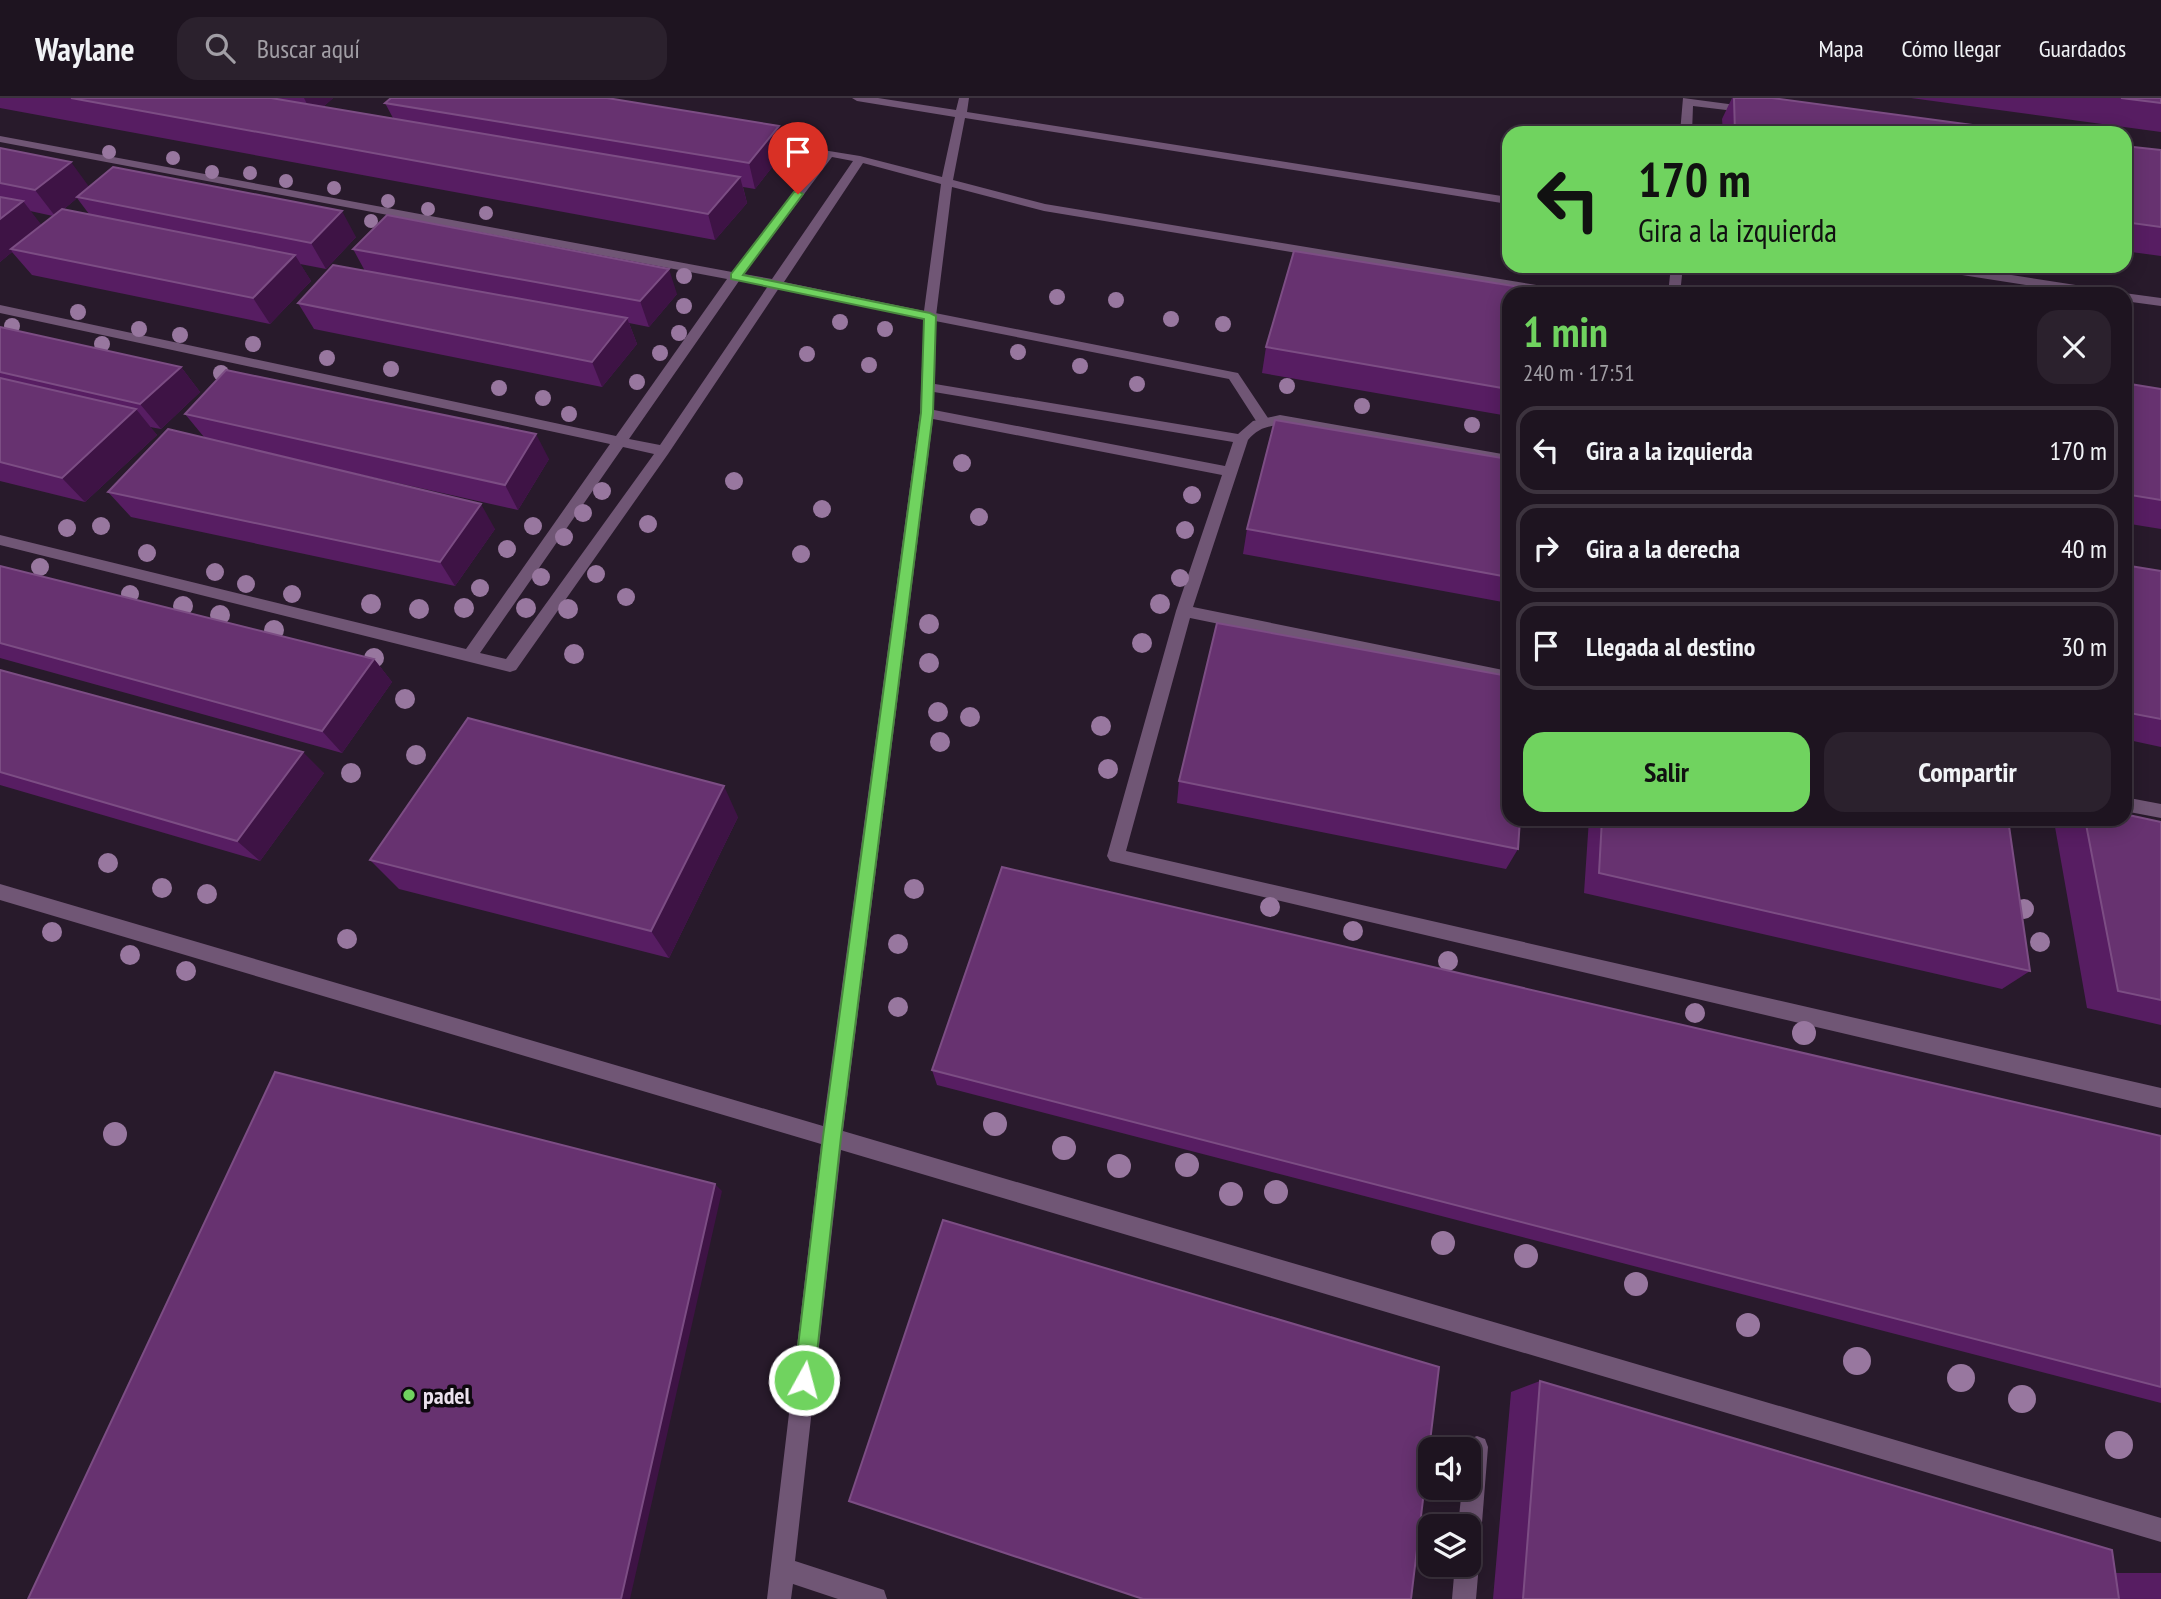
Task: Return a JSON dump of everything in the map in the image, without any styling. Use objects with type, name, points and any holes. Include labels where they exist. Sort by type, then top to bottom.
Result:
[{"type":"street","points":[[857,98],[963,106],[1502,199]]},
{"type":"street","points":[[1686,126],[1688,100],[1768,113]]},
{"type":"street","points":[[779,1599],[832,1137],[927,413],[930,316],[947,179],[963,106]]},
{"type":"street","points":[[0,139],[776,284],[1233,376],[1263,421]]},
{"type":"street","points":[[748,139],[860,159],[947,179],[1044,206],[1525,287]]},
{"type":"street","points":[[470,655],[735,277],[829,152]]},
{"type":"street","points":[[0,540],[510,666],[663,452],[860,159]]},
{"type":"street","points":[[1974,273],[2064,287]]},
{"type":"street","points":[[2132,298],[2161,302]]},
{"type":"street","points":[[0,309],[663,452]]},
{"type":"street","points":[[929,387],[1241,439]]},
{"type":"street","points":[[927,413],[1232,472]]},
{"type":"street","points":[[1502,459],[1280,420],[1263,421],[1251,426],[1241,439],[1184,611],[1116,856],[2161,1098]]},
{"type":"street","points":[[1184,611],[1502,676]]},
{"type":"street","points":[[2132,806],[2161,811]]},
{"type":"street","points":[[0,892],[2161,1530]]},
{"type":"street","points":[[782,1569],[875,1599]]},
{"type":"street","points":[[1464,1599],[1466,1577]]},
{"type":"building","points":[[71,98],[271,98],[740,177],[708,214]]},
{"type":"building","points":[[391,98],[607,98],[779,126],[749,163],[385,103]]},
{"type":"building","points":[[1734,98],[1772,98],[1980,126],[1735,126]]},
{"type":"building","points":[[2121,98],[2161,98],[2161,103]]},
{"type":"building","points":[[2132,147],[2161,150],[2161,227],[2132,223]]},
{"type":"building","points":[[0,148],[71,162],[35,190],[0,183]]},
{"type":"building","points":[[113,167],[342,211],[311,243],[77,197]]},
{"type":"building","points":[[0,197],[23,201],[0,219]]},
{"type":"building","points":[[62,209],[295,255],[253,298],[11,249]]},
{"type":"building","points":[[387,215],[669,269],[640,301],[353,249]]},
{"type":"building","points":[[1294,251],[1519,287],[1502,287],[1502,388],[1266,347]]},
{"type":"building","points":[[333,265],[627,318],[592,362],[298,303]]},
{"type":"building","points":[[0,327],[181,367],[140,404],[0,372]]},
{"type":"building","points":[[226,370],[536,434],[505,485],[185,414]]},
{"type":"building","points":[[0,378],[136,409],[62,478],[0,462]]},
{"type":"building","points":[[2132,384],[2161,389],[2161,500],[2132,495]]},
{"type":"building","points":[[1275,420],[1502,458],[1502,576],[1247,529]]},
{"type":"building","points":[[168,429],[481,504],[440,562],[108,492]]},
{"type":"building","points":[[0,566],[374,659],[322,731],[0,643]]},
{"type":"building","points":[[2132,566],[2161,571],[2161,719],[2132,714]]},
{"type":"building","points":[[1217,623],[1502,675],[1502,826],[1520,826],[1518,849],[1179,781]]},
{"type":"building","points":[[0,670],[303,752],[237,841],[0,772]]},
{"type":"building","points":[[468,718],[724,786],[651,931],[370,860]]},
{"type":"building","points":[[2132,816],[2161,822],[2161,1000],[2118,991],[2086,826],[2132,826]]},
{"type":"building","points":[[1602,826],[2009,826],[2030,971],[1599,873]]},
{"type":"building","points":[[1002,867],[2161,1136],[2161,1387],[932,1070]]},
{"type":"building","name":"padel","points":[[275,1072],[715,1184],[621,1599],[28,1599]]},
{"type":"building","points":[[943,1220],[1439,1367],[1431,1437],[1418,1437],[1418,1500],[1423,1500],[1421,1514],[1418,1514],[1418,1541],[1411,1599],[1143,1599],[849,1501]]},
{"type":"building","points":[[1540,1381],[2112,1550],[2119,1599],[1523,1599]]},
{"type":"place","name":"padel","points":[[409,1395]]},
{"type":"route","points":[[798,194],[735,277],[930,316],[927,413],[832,1137],[804,1380]]}]
